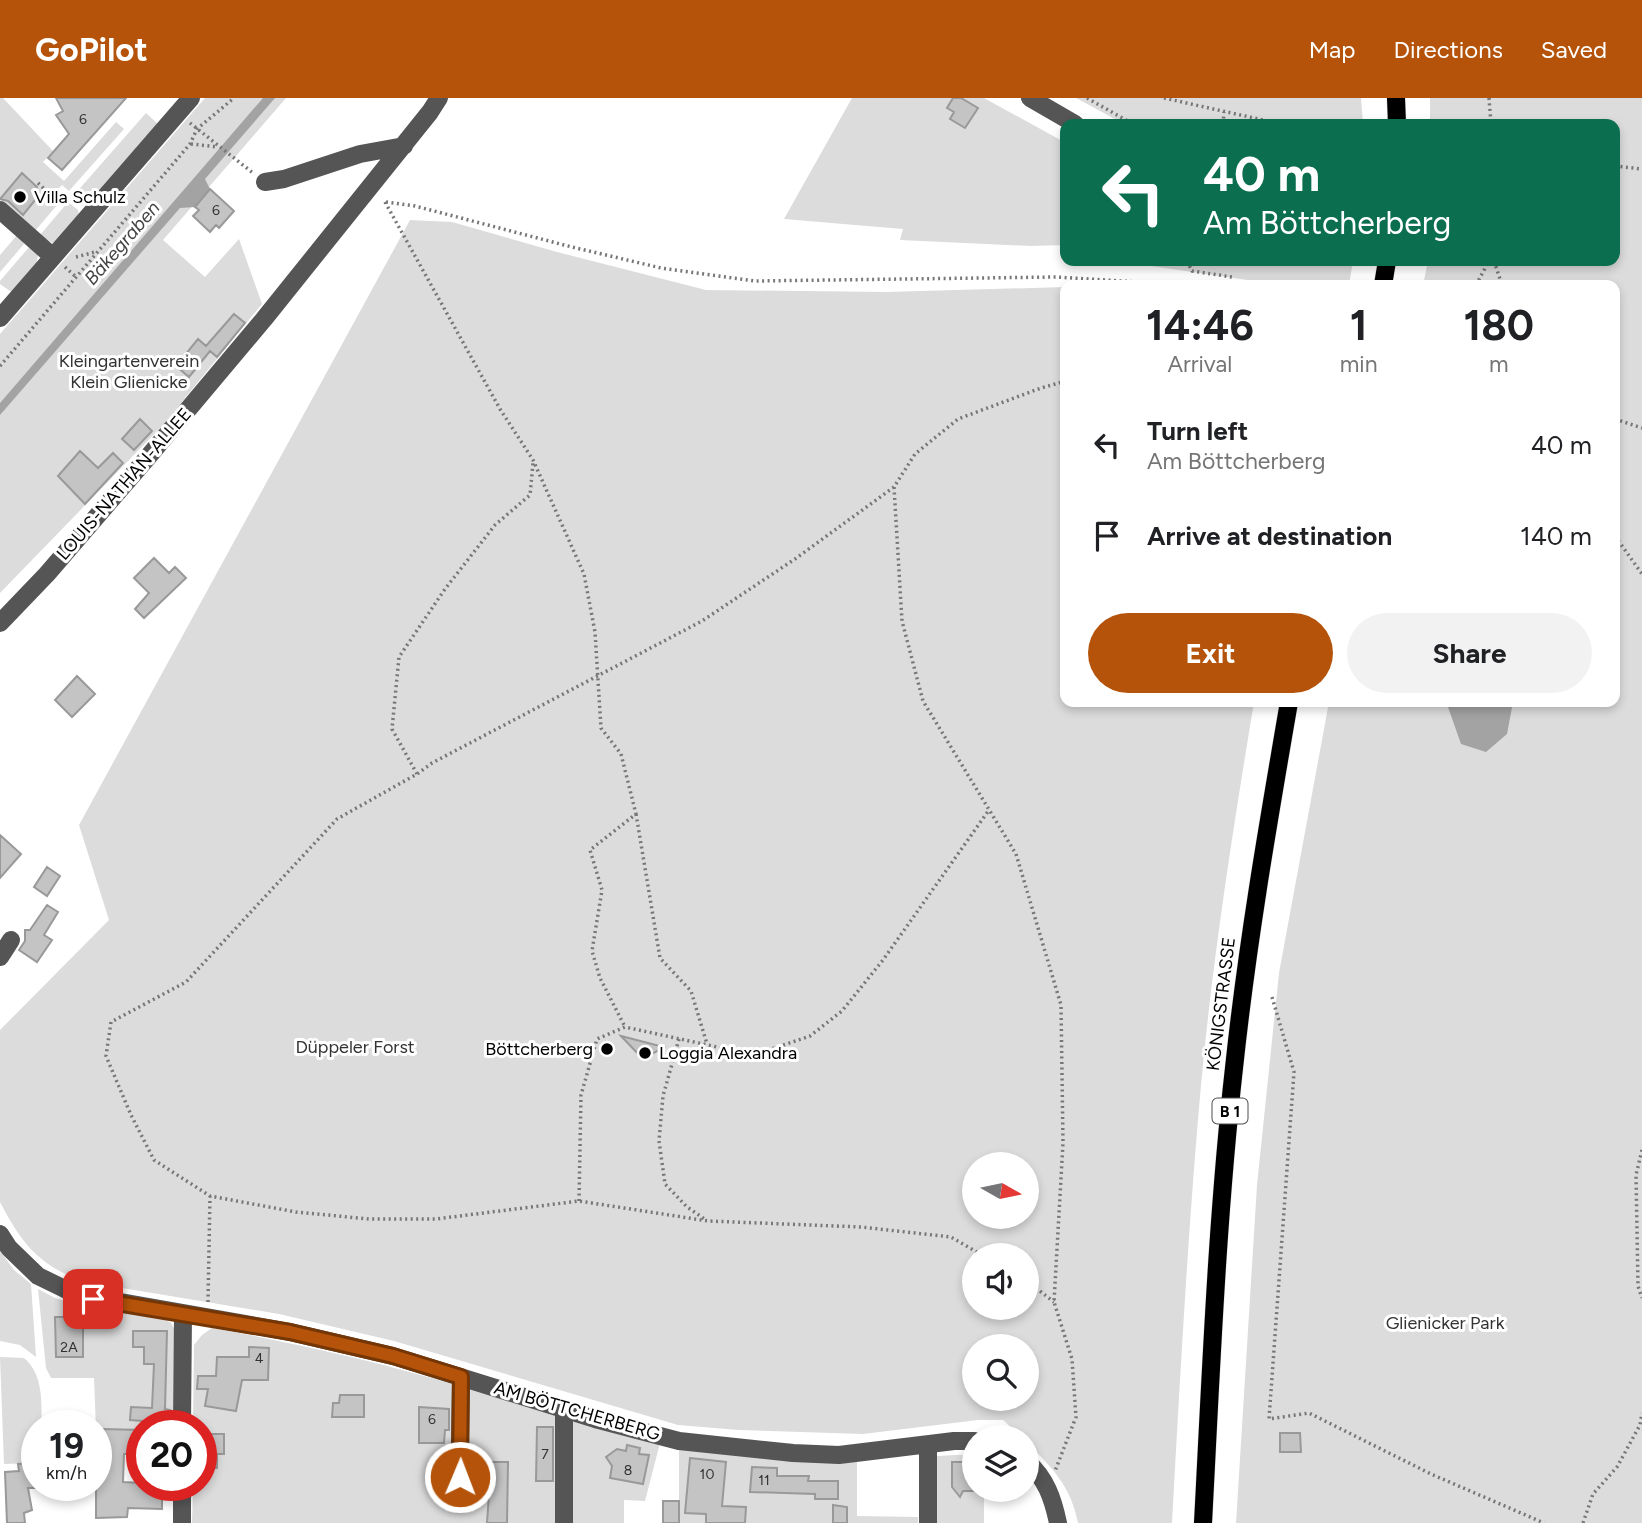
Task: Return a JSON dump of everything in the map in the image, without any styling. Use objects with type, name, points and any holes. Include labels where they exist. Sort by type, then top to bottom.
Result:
[{"type":"main road","points":[[1396,98],[1397,119]]},
{"type":"main road","name":"KÖNIGSTRASSE","points":[[1203,1523],[1218,1259],[1233,1070],[1255,899],[1289,707]]},
{"type":"street","points":[[0,318],[191,98]]},
{"type":"street","name":"LOUIS-NATHAN-ALLEE","points":[[0,623],[47,574],[264,319],[404,146],[439,98]]},
{"type":"street","points":[[1034,99],[1067,119]]},
{"type":"street","points":[[265,182],[284,179],[360,154],[404,146]]},
{"type":"street","points":[[0,210],[52,256]]},
{"type":"street","points":[[0,957],[12,940]]},
{"type":"street","name":"AM BÖTTCHERBERG","points":[[0,1234],[22,1263],[38,1276],[61,1289],[93,1299],[290,1332],[354,1347],[679,1441],[839,1455],[962,1441]]},
{"type":"street","points":[[182,1410],[183,1314]]},
{"type":"street","points":[[460,1502],[461,1377]]},
{"type":"street","points":[[564,1523],[565,1409]]},
{"type":"street","points":[[928,1445],[928,1523]]},
{"type":"street","points":[[1039,1474],[1049,1489],[1058,1523]]},
{"type":"street","points":[[182,1501],[182,1523]]},
{"type":"path","points":[[0,366],[190,144],[197,129],[234,98]]},
{"type":"path","points":[[1087,98],[1124,119]]},
{"type":"path","points":[[1164,98],[1258,119]]},
{"type":"path","points":[[1489,98],[1491,119]]},
{"type":"path","points":[[1224,119],[1225,112]]},
{"type":"path","points":[[178,113],[265,182]]},
{"type":"path","points":[[190,144],[220,147]]},
{"type":"path","points":[[1620,167],[1642,169]]},
{"type":"path","points":[[375,182],[500,409],[533,460],[584,574],[595,632],[601,728],[621,754],[636,814],[660,958],[691,991],[708,1045]]},
{"type":"path","points":[[38,183],[61,205]]},
{"type":"path","points":[[385,202],[415,206],[661,268],[755,281],[1056,277],[1105,280]]},
{"type":"path","points":[[1190,266],[1192,271],[1232,277],[1232,280]]},
{"type":"path","points":[[962,1243],[951,1237],[861,1227],[708,1221],[579,1202],[436,1219],[369,1219],[296,1212],[210,1196],[154,1160],[106,1056],[111,1022],[186,982],[337,819],[432,763],[702,621],[795,559],[894,487],[915,454],[958,419],[1060,383]]},
{"type":"path","points":[[1620,421],[1642,428]]},
{"type":"path","points":[[417,774],[392,729],[398,657],[445,589],[495,525],[530,495],[533,460]]},
{"type":"path","points":[[894,487],[902,621],[923,701],[1016,854],[1062,1004],[1063,1143],[1054,1302],[1072,1359],[1076,1417],[1049,1489]]},
{"type":"path","points":[[1620,543],[1642,574]]},
{"type":"path","points":[[579,1202],[581,1095],[597,1039],[625,1027],[754,1055],[810,1036],[842,1011],[883,960],[989,810]]},
{"type":"path","points":[[625,1027],[600,978],[593,951],[602,890],[590,850],[636,814]]},
{"type":"path","points":[[1272,997],[1294,1072],[1269,1419],[1309,1413],[1432,1474],[1544,1523]]},
{"type":"path","points":[[679,1039],[663,1096],[659,1141],[665,1184],[687,1207],[708,1221]]},
{"type":"path","points":[[1642,1150],[1636,1175],[1638,1286],[1642,1298]]},
{"type":"path","points":[[208,1319],[210,1196]]},
{"type":"path","points":[[1039,1290],[1054,1302]]},
{"type":"path","points":[[1583,1523],[1592,1494],[1617,1467],[1640,1425],[1642,1413]]},
{"type":"green space","points":[[0,98],[3,98],[53,151],[43,162],[64,181],[116,122],[124,129],[69,191],[62,185],[57,190],[64,197],[35,231],[0,200]]},
{"type":"green space","name":"Kleingartenverein Klein Glienicke","points":[[205,98],[286,98],[163,240],[205,277],[239,239],[262,304],[162,426],[0,593],[0,334]]},
{"type":"green space","points":[[852,98],[984,98],[1060,140],[1060,245],[900,240],[903,229],[784,219]]},
{"type":"green space","points":[[1076,98],[1361,98],[1363,119],[1115,119]]},
{"type":"green space","name":"Glienicker Park","points":[[1430,98],[1642,98],[1642,1523],[1236,1523],[1257,1185],[1279,973],[1328,707],[1620,707],[1620,280],[1424,280],[1427,266],[1620,266],[1620,119],[1430,119]]},
{"type":"green space","points":[[146,113],[158,124],[87,206],[74,195]]},
{"type":"green space","points":[[68,202],[78,210],[79,215],[54,244],[40,235]]},
{"type":"green space","name":"Düppeler Forst","points":[[410,220],[452,222],[706,290],[886,292],[1060,287],[1060,707],[1253,707],[1224,893],[1201,1085],[1188,1249],[1172,1523],[1078,1523],[1066,1488],[1039,1455],[1039,1425],[1008,1425],[1003,1420],[978,1420],[863,1434],[678,1425],[394,1341],[279,1314],[86,1282],[70,1276],[34,1252],[16,1230],[0,1202],[0,1030],[109,920],[79,825]]},
{"type":"green space","points":[[18,234],[24,244],[0,272],[0,255]]},
{"type":"green space","points":[[30,246],[38,255],[36,265],[14,291],[10,291],[0,284],[0,281]]},
{"type":"green space","points":[[1151,266],[1352,266],[1350,280],[1247,280]]},
{"type":"green space","points":[[0,1251],[14,1270],[31,1284],[36,1357],[20,1345],[0,1341]]},
{"type":"green space","points":[[38,1289],[55,1298],[81,1306],[164,1319],[171,1323],[175,1330],[174,1410],[126,1410],[126,1430],[112,1430],[112,1410],[95,1410],[94,1378],[51,1378],[46,1368]],"holes":[[[83,1317],[83,1357],[56,1357],[56,1318]]]},
{"type":"green space","points":[[212,1328],[274,1340],[456,1385],[455,1511],[464,1510],[465,1387],[571,1421],[660,1443],[645,1501],[624,1500],[624,1523],[192,1523],[193,1501],[217,1501],[217,1410],[193,1410],[194,1345]]},
{"type":"green space","points":[[0,1357],[24,1358],[35,1372],[41,1410],[21,1410],[21,1463],[4,1464]]},
{"type":"green space","points":[[679,1447],[797,1461],[857,1462],[857,1516],[918,1517],[918,1523],[679,1523]]},
{"type":"green space","points":[[962,1455],[962,1502],[984,1502],[984,1523],[935,1523],[937,1456]]},
{"type":"shaded area","name":"Bäkegraben","points":[[263,98],[275,98],[205,179],[210,189],[195,207],[180,208],[0,415],[0,403]]},
{"type":"shaded area","points":[[1448,707],[1512,707],[1507,734],[1486,752],[1461,744]]},
{"type":"building","points":[[56,98],[126,98],[62,170],[48,158],[69,134],[56,115],[63,111]]},
{"type":"building","points":[[953,98],[961,98],[978,108],[965,128],[950,119],[954,112],[947,108]]},
{"type":"building","name":"Villa Schulz","points":[[22,173],[37,187],[36,190],[40,194],[23,215],[8,201],[0,199]]},
{"type":"building","points":[[210,189],[234,211],[219,228],[216,225],[210,232],[193,216],[199,210],[195,207]]},
{"type":"building","points":[[234,314],[245,323],[217,357],[210,351],[189,377],[176,366],[198,339],[206,346]]},
{"type":"building","points":[[140,419],[152,431],[134,450],[122,439]]},
{"type":"building","points":[[80,451],[98,468],[113,453],[123,463],[85,504],[58,476]]},
{"type":"building","points":[[154,558],[169,573],[175,567],[186,578],[144,618],[135,609],[149,593],[134,578]]},
{"type":"building","points":[[77,676],[95,694],[72,717],[55,700]]},
{"type":"building","points":[[0,835],[21,854],[0,878]]},
{"type":"building","points":[[47,867],[60,876],[47,896],[34,887]]},
{"type":"building","points":[[47,905],[58,912],[44,935],[52,940],[37,962],[19,950],[25,941],[25,930],[30,930]]},
{"type":"building","name":"Loggia Alexandra","points":[[621,1036],[664,1047],[643,1059]]},
{"type":"building","points":[[55,1317],[83,1317],[83,1357],[56,1357]]},
{"type":"building","points":[[133,1331],[167,1331],[165,1409],[170,1410],[131,1410],[131,1407],[152,1408],[154,1364],[144,1364],[144,1347],[133,1347]]},
{"type":"building","points":[[249,1347],[269,1348],[268,1380],[242,1380],[236,1411],[205,1406],[208,1389],[197,1389],[198,1376],[216,1376],[217,1357],[249,1357]]},
{"type":"building","points":[[340,1395],[364,1395],[364,1417],[332,1417],[333,1403],[339,1403]]},
{"type":"building","points":[[419,1407],[449,1409],[449,1430],[445,1430],[444,1443],[419,1443]]},
{"type":"building","points":[[537,1427],[553,1427],[553,1481],[536,1481]]},
{"type":"building","points":[[112,1429],[126,1430],[123,1482],[126,1482],[126,1501],[162,1501],[162,1509],[128,1508],[127,1517],[96,1518],[96,1501],[112,1501]]},
{"type":"building","points":[[1280,1433],[1300,1433],[1301,1452],[1280,1452]]},
{"type":"building","points":[[217,1434],[224,1434],[224,1454],[217,1454]]},
{"type":"building","points":[[627,1445],[640,1448],[639,1454],[649,1455],[643,1484],[610,1478],[612,1466],[606,1457],[617,1449],[626,1451]]},
{"type":"building","points":[[690,1458],[726,1462],[722,1506],[746,1507],[745,1523],[706,1523],[706,1514],[685,1513]]},
{"type":"building","points":[[492,1462],[508,1462],[507,1523],[487,1523],[489,1494],[476,1494],[476,1470],[492,1470]]},
{"type":"building","points":[[952,1462],[962,1462],[960,1497],[952,1487]]},
{"type":"building","points":[[18,1464],[21,1464],[21,1501],[30,1501],[32,1510],[24,1513],[25,1523],[7,1523],[5,1472],[19,1471]]},
{"type":"building","points":[[752,1467],[777,1468],[777,1476],[809,1476],[808,1481],[838,1481],[838,1499],[815,1499],[815,1494],[750,1492]]},
{"type":"building","points":[[663,1501],[679,1501],[679,1523],[663,1523]]},
{"type":"building","points":[[833,1505],[847,1507],[847,1523],[833,1523]]},
{"type":"place","name":"Villa Schulz","points":[[20,197]]},
{"type":"place","name":"Böttcherberg","points":[[607,1049]]},
{"type":"place","name":"Loggia Alexandra","points":[[645,1053]]},
{"type":"route","points":[[93,1299],[290,1332],[393,1356],[461,1377],[460,1477]]}]
